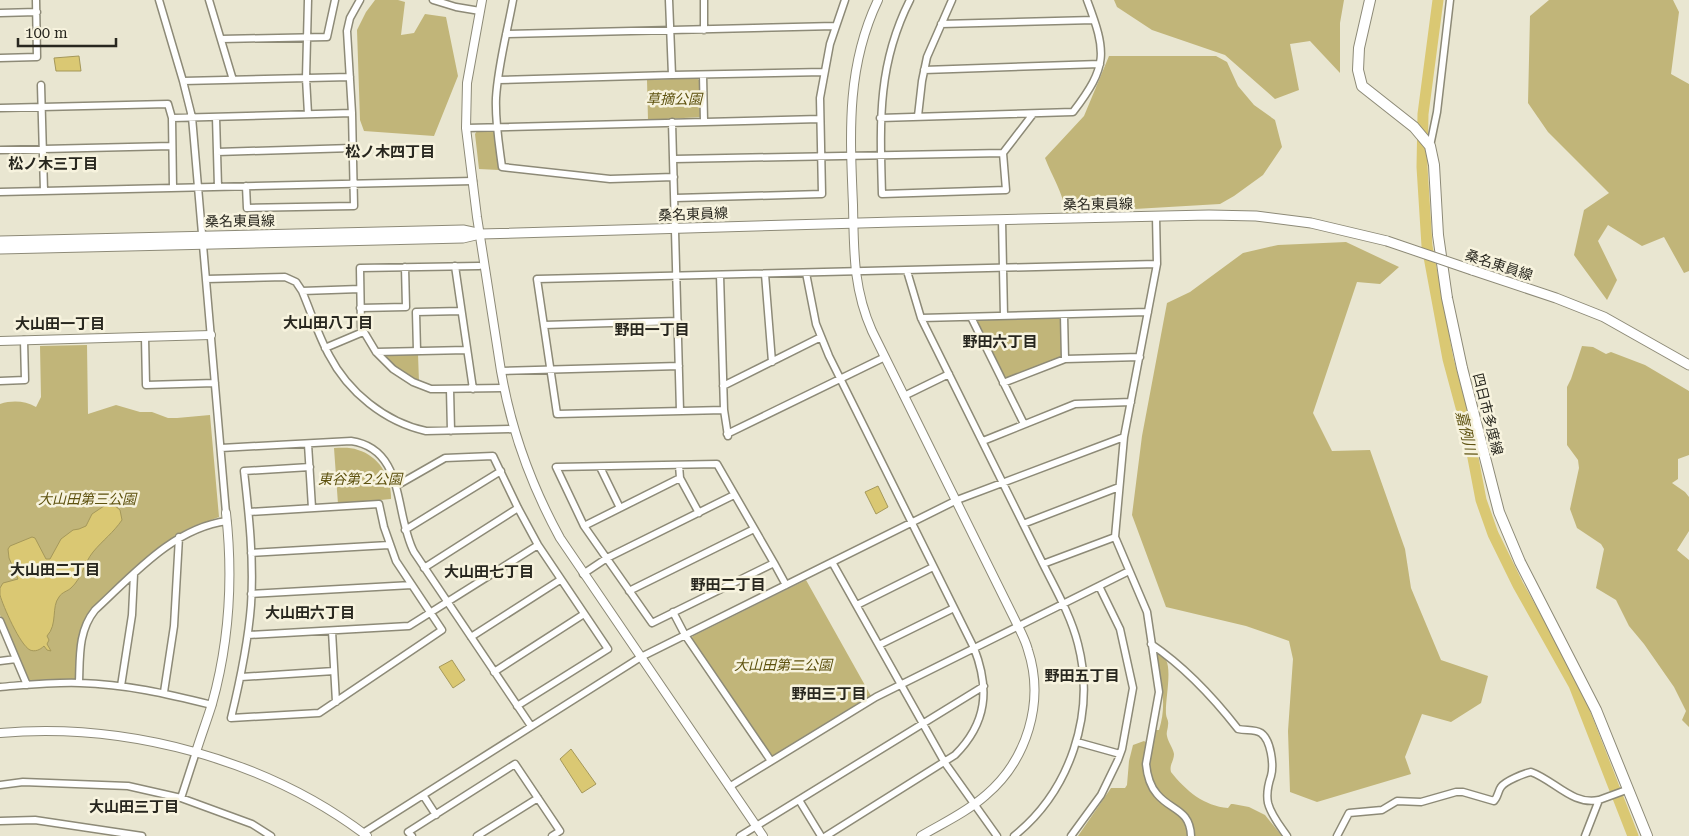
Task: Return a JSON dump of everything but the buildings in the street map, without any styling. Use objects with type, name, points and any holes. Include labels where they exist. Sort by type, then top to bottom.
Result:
[{"type":"main road","points":[[1370,0],[1359,48],[1358,70],[1362,86],[1414,127],[1430,146]]},
{"type":"main road","name":"四日市多度線","points":[[1430,146],[1434,165],[1438,235],[1447,298],[1462,368],[1499,512],[1520,562],[1596,710],[1626,790],[1647,836]]},
{"type":"main road","name":"桑名東員線","points":[[0,249],[463,238],[480,234],[853,223],[1209,215],[1256,216],[1311,223],[1387,241],[1556,298],[1604,317],[1689,365]]},
{"type":"main road","name":"桑名東員線","points":[[0,240],[463,230],[480,234]]},
{"type":"street","points":[[0,58],[38,57],[36,0]]},
{"type":"street","points":[[159,0],[192,117],[230,563],[227,619],[212,705],[181,798]]},
{"type":"street","points":[[209,0],[233,80]]},
{"type":"street","points":[[308,0],[306,78],[308,114]]},
{"type":"street","points":[[220,39],[327,37],[335,0]]},
{"type":"street","points":[[246,186],[247,208],[354,206],[352,113],[347,25],[360,0]]},
{"type":"street","points":[[434,0],[456,7],[480,11]]},
{"type":"street","points":[[482,0],[468,83],[466,128],[500,371],[524,462],[560,538],[583,574],[763,836]]},
{"type":"street","points":[[513,0],[498,80],[496,127],[502,167],[610,179],[674,177]]},
{"type":"street","points":[[670,0],[672,75]]},
{"type":"street","points":[[704,0],[704,30]]},
{"type":"street","points":[[675,198],[822,194],[820,98],[835,26],[845,0]]},
{"type":"street","points":[[878,0],[868,23],[854,78],[851,100],[855,272],[862,305],[884,356],[957,500],[1029,651],[1034,697],[1025,742],[1010,768],[992,789],[974,804],[921,836]]},
{"type":"street","points":[[910,0],[899,22],[885,70],[880,118],[882,194],[1006,190],[1004,153],[1032,114]]},
{"type":"street","points":[[918,116],[924,70],[952,0]]},
{"type":"street","points":[[880,118],[1073,112],[1090,89],[1100,64],[1101,44],[1098,29],[1087,0]]},
{"type":"street","points":[[1430,146],[1450,0]]},
{"type":"street","points":[[0,13],[37,12]]},
{"type":"street","points":[[941,24],[1094,20]]},
{"type":"street","points":[[506,34],[835,26]]},
{"type":"street","points":[[924,70],[1100,64]]},
{"type":"street","points":[[498,80],[824,72]]},
{"type":"street","points":[[703,75],[704,121]]},
{"type":"street","points":[[183,81],[350,77]]},
{"type":"street","points":[[41,85],[44,191]]},
{"type":"street","points":[[0,108],[168,104],[172,118],[173,188]]},
{"type":"street","points":[[172,118],[352,113]]},
{"type":"street","points":[[216,116],[218,187]]},
{"type":"street","points":[[466,128],[820,119]]},
{"type":"street","points":[[672,122],[680,411]]},
{"type":"street","points":[[0,150],[172,146]]},
{"type":"street","points":[[217,152],[353,148]]},
{"type":"street","points":[[674,159],[1004,153]]},
{"type":"street","points":[[0,192],[473,180]]},
{"type":"street","points":[[1156,216],[1157,264],[1124,437],[1115,536],[1147,612],[1159,692],[1146,764],[1147,772],[1152,788],[1157,795],[1187,819],[1191,836]]},
{"type":"street","points":[[1002,220],[1004,316]]},
{"type":"street","points":[[724,410],[557,414],[537,279],[1157,264]]},
{"type":"street","points":[[455,266],[473,389]]},
{"type":"street","points":[[479,266],[360,268],[360,308],[363,332],[376,352],[392,369],[413,382],[431,389],[504,388]]},
{"type":"street","points":[[360,308],[406,307],[405,267]]},
{"type":"street","points":[[907,271],[921,318],[1063,604],[1078,644],[1084,676],[1082,716],[1077,742],[1067,769],[1055,790],[1034,818],[1014,836]]},
{"type":"street","points":[[806,273],[816,324],[821,337],[974,648],[984,686],[981,713],[973,732],[960,750],[945,763],[826,836]]},
{"type":"street","points":[[765,274],[772,362]]},
{"type":"street","points":[[720,275],[724,410],[728,435],[884,356]]},
{"type":"street","points":[[206,279],[285,277],[296,282],[302,291],[325,348],[336,367],[353,389],[385,415],[420,430],[514,429]]},
{"type":"street","points":[[302,291],[360,289]]},
{"type":"street","points":[[417,351],[416,312],[461,311]]},
{"type":"street","points":[[921,318],[1148,312]]},
{"type":"street","points":[[1064,315],[1065,359]]},
{"type":"street","points":[[971,317],[1024,424]]},
{"type":"street","points":[[544,325],[678,321]]},
{"type":"street","points":[[325,348],[363,332]]},
{"type":"street","points":[[0,341],[211,335]]},
{"type":"street","points":[[145,337],[146,386],[215,383]]},
{"type":"street","points":[[723,386],[821,337]]},
{"type":"street","points":[[0,380],[25,380],[24,340]]},
{"type":"street","points":[[376,352],[467,350]]},
{"type":"street","points":[[1004,383],[1065,359],[1140,357]]},
{"type":"street","points":[[500,371],[679,366]]},
{"type":"street","points":[[904,396],[949,374]]},
{"type":"street","points":[[450,389],[451,431]]},
{"type":"street","points":[[982,441],[1075,404],[1130,402]]},
{"type":"street","points":[[0,733],[25,731],[77,732],[130,738],[196,752],[277,782],[320,804],[365,834],[640,657],[957,500],[1124,437]]},
{"type":"street","points":[[220,448],[351,442],[366,445],[379,453],[392,471],[405,530],[411,546],[447,603],[531,726]]},
{"type":"street","points":[[308,444],[312,508]]},
{"type":"street","points":[[396,486],[445,458],[494,456],[518,508],[538,545],[608,648],[517,706]]},
{"type":"street","points":[[774,563],[652,623],[584,526],[556,467],[717,464],[734,495],[774,563],[786,585]]},
{"type":"street","points":[[679,465],[680,478],[699,513]]},
{"type":"street","points":[[249,512],[379,504],[389,545],[396,561],[442,630],[319,714],[231,718],[241,677],[248,635],[251,594],[249,512],[244,471],[310,467]]},
{"type":"street","points":[[600,467],[620,508]]},
{"type":"street","points":[[405,530],[501,471]]},
{"type":"street","points":[[584,526],[680,478]]},
{"type":"street","points":[[1023,524],[1119,487]]},
{"type":"street","points":[[583,574],[607,558],[734,495]]},
{"type":"street","points":[[424,568],[518,508]]},
{"type":"street","points":[[79,682],[82,636],[86,622],[95,610],[134,574],[180,537],[227,517]]},
{"type":"street","points":[[629,591],[754,529]]},
{"type":"street","points":[[1043,564],[1115,536]]},
{"type":"street","points":[[164,692],[174,626],[180,537]]},
{"type":"street","points":[[251,553],[389,545]]},
{"type":"street","points":[[248,635],[409,626],[538,545]]},
{"type":"street","points":[[832,562],[945,763],[997,836]]},
{"type":"street","points":[[857,605],[933,567]]},
{"type":"street","points":[[729,787],[861,706],[901,684],[1129,571]]},
{"type":"street","points":[[121,686],[132,615],[134,574]]},
{"type":"street","points":[[471,637],[560,580]]},
{"type":"street","points":[[251,594],[412,585]]},
{"type":"street","points":[[1071,836],[1101,795],[1120,754],[1133,688],[1120,629],[1099,586]]},
{"type":"street","points":[[879,644],[954,608]]},
{"type":"street","points":[[673,612],[685,635],[771,761]]},
{"type":"street","points":[[494,672],[584,614]]},
{"type":"street","points":[[0,621],[2,632],[27,685]]},
{"type":"street","points":[[332,631],[336,702]]},
{"type":"street","points":[[1151,644],[1165,653],[1212,696],[1238,729],[1257,731],[1263,734],[1268,741],[1271,775],[1267,791],[1268,803],[1275,819],[1287,836]]},
{"type":"street","points":[[0,661],[16,659]]},
{"type":"street","points":[[241,677],[334,671]]},
{"type":"street","points":[[0,686],[79,682],[164,692],[212,705]]},
{"type":"street","points":[[740,836],[984,686]]},
{"type":"street","points":[[1077,742],[1120,754]]},
{"type":"street","points":[[412,836],[408,832],[515,764],[560,831],[552,836]]},
{"type":"street","points":[[1336,836],[1349,813],[1382,810],[1397,801],[1421,802],[1456,792],[1494,801],[1504,784],[1531,772],[1580,799],[1591,802],[1626,790]]},
{"type":"street","points":[[0,785],[23,782],[128,786],[181,798],[252,824],[271,836]]},
{"type":"street","points":[[423,795],[436,815]]},
{"type":"street","points":[[478,836],[538,798]]},
{"type":"street","points":[[799,800],[821,836]]},
{"type":"street","points":[[1586,836],[1599,800]]},
{"type":"street","points":[[0,821],[34,820],[142,836]]},
{"type":"green space","points":[[375,0],[398,0],[405,2],[401,35],[414,33],[425,14],[446,17],[458,76],[434,136],[364,131],[360,120],[357,30],[366,12]]},
{"type":"green space","points":[[1114,0],[1344,0],[1340,23],[1340,73],[1310,41],[1290,44],[1299,90],[1275,99],[1225,55],[1152,30],[1117,7]]},
{"type":"green space","points":[[1549,0],[1673,0],[1679,12],[1671,74],[1689,84],[1689,271],[1684,273],[1664,237],[1642,246],[1608,225],[1598,241],[1617,280],[1607,300],[1574,255],[1584,210],[1609,193],[1548,132],[1528,103],[1530,16]]},
{"type":"green space","points":[[1109,56],[1216,56],[1227,62],[1238,86],[1254,105],[1275,120],[1282,147],[1263,175],[1220,204],[1066,213],[1060,192],[1045,158],[1084,116]]},
{"type":"green space","name":"草摘公園","points":[[697,78],[699,80],[701,117],[648,120],[647,80]]},
{"type":"green space","points":[[492,130],[494,132],[499,170],[479,169],[475,134],[477,131]]},
{"type":"green space","points":[[1346,242],[1399,267],[1380,284],[1357,282],[1313,413],[1332,451],[1370,450],[1405,549],[1411,588],[1441,660],[1488,676],[1481,703],[1451,722],[1422,714],[1405,757],[1411,774],[1317,802],[1290,792],[1288,731],[1293,659],[1289,641],[1246,626],[1166,607],[1132,515],[1142,436],[1167,303],[1190,292],[1243,253],[1278,245]]},
{"type":"green space","points":[[1058,317],[1061,320],[1060,358],[1004,378],[977,322],[978,320]]},
{"type":"green space","name":"大山田第三公園","points":[[87,345],[88,414],[116,405],[140,412],[152,412],[168,418],[210,415],[219,517],[187,529],[173,538],[92,608],[80,633],[76,678],[74,680],[29,682],[0,615],[0,404],[19,402],[28,403],[36,407],[41,397],[40,346]]},
{"type":"green space","points":[[1582,346],[1593,347],[1606,354],[1611,352],[1645,365],[1689,391],[1689,455],[1678,459],[1678,479],[1672,483],[1689,497],[1689,531],[1677,550],[1689,560],[1689,727],[1682,720],[1686,711],[1674,687],[1629,626],[1616,600],[1596,588],[1604,549],[1601,544],[1577,528],[1570,509],[1579,468],[1578,460],[1567,445],[1567,387]]},
{"type":"green space","points":[[385,354],[418,354],[419,382],[401,373],[382,356]]},
{"type":"green space","name":"東谷第２公園","points":[[334,448],[355,449],[372,457],[387,476],[391,499],[338,504]]},
{"type":"green space","name":"大山田第二公園","points":[[806,580],[871,696],[773,757],[691,639],[693,636]]},
{"type":"green space","points":[[1156,653],[1165,659],[1168,665],[1167,735],[1174,754],[1171,772],[1189,791],[1203,801],[1219,807],[1228,808],[1231,804],[1249,807],[1265,815],[1282,836],[1194,836],[1188,817],[1160,792],[1154,783],[1149,767],[1155,730],[1159,730],[1163,710]]},
{"type":"green space","points":[[1144,741],[1147,743],[1144,765],[1155,796],[1183,817],[1189,836],[1078,836],[1111,788],[1125,788],[1133,745]]},
{"type":"shaded area","points":[[79,56],[81,71],[56,71],[54,58]]},
{"type":"shaded area","points":[[878,486],[888,507],[876,514],[865,492]]},
{"type":"shaded area","points":[[107,504],[114,505],[120,510],[122,520],[93,552],[75,584],[59,597],[55,606],[54,621],[47,636],[49,640],[47,644],[51,651],[47,650],[44,646],[34,651],[30,650],[17,633],[0,595],[0,588],[3,583],[18,579],[9,558],[8,549],[10,546],[32,537],[35,538],[46,559],[50,559],[61,539],[73,530],[86,526],[92,514]]},
{"type":"shaded area","points":[[452,660],[465,680],[453,688],[439,667]]},
{"type":"shaded area","points":[[571,749],[596,784],[582,793],[560,759]]},
{"type":"waterway","name":"嘉例川","points":[[1438,0],[1423,114],[1422,167],[1427,246],[1448,359],[1469,437],[1481,500],[1493,534],[1518,585],[1574,685],[1633,836]]},
{"type":"district","name":"松ノ木四丁目","points":[[390,152]]},
{"type":"district","name":"松ノ木三丁目","points":[[53,164]]},
{"type":"district","name":"大山田八丁目","points":[[328,323]]},
{"type":"district","name":"大山田一丁目","points":[[60,324]]},
{"type":"district","name":"野田一丁目","points":[[652,330]]},
{"type":"district","name":"野田六丁目","points":[[1000,342]]},
{"type":"district","name":"大山田二丁目","points":[[55,570]]},
{"type":"district","name":"大山田七丁目","points":[[489,572]]},
{"type":"district","name":"野田二丁目","points":[[728,585]]},
{"type":"district","name":"大山田六丁目","points":[[310,613]]},
{"type":"district","name":"野田五丁目","points":[[1082,676]]},
{"type":"district","name":"野田三丁目","points":[[829,694]]},
{"type":"district","name":"大山田三丁目","points":[[134,807]]}]
